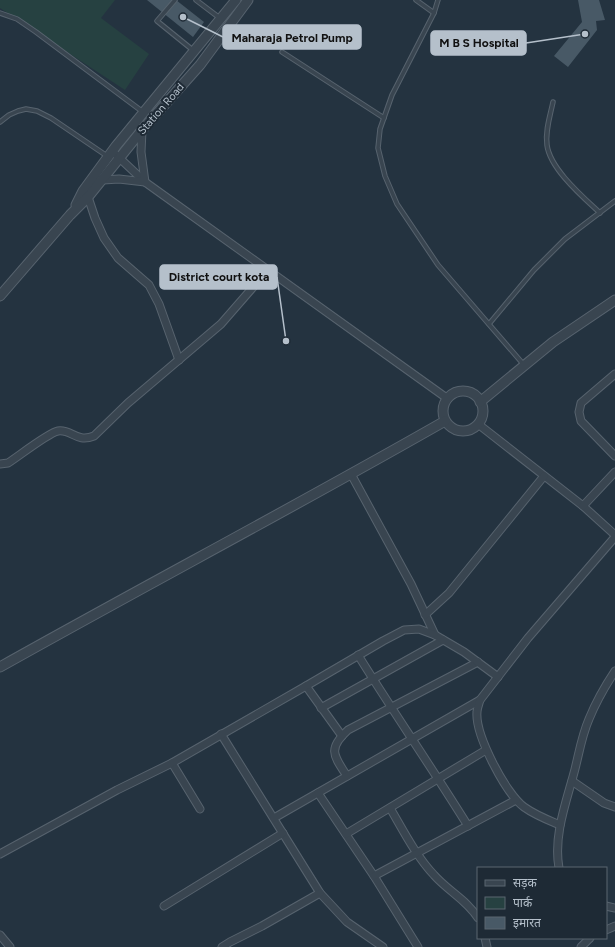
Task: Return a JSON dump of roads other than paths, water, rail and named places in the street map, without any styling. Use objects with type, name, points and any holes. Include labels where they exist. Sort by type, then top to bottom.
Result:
[{"type":"street","name":"Station Road","points":[[70,215],[83,190],[110,154],[236,0]]},
{"type":"street","name":"Station Road","points":[[0,296],[70,215],[103,180],[142,130],[200,65],[248,0]]},
{"type":"street","points":[[142,130],[141,152],[145,182]]},
{"type":"street","points":[[110,154],[120,159],[145,182],[448,399]]},
{"type":"street","points":[[103,180],[119,179],[145,182]]},
{"type":"street","points":[[88,197],[95,218],[107,243],[118,258],[149,285],[159,304],[179,360]]},
{"type":"street","points":[[0,464],[8,463],[49,434],[58,431],[67,432],[78,438],[86,439],[94,436],[128,403],[221,324],[268,270]]},
{"type":"street","points":[[480,402],[553,342],[615,300]]},
{"type":"street","points":[[615,374],[581,403],[579,412],[581,421],[615,456]]},
{"type":"street","points":[[461,392],[469,392],[476,396],[483,410],[482,417],[478,424],[472,429],[465,431],[450,427],[445,421],[443,413],[444,406],[448,399],[454,394],[461,392]]},
{"type":"street","points":[[0,667],[445,421]]},
{"type":"street","points":[[274,818],[480,700],[528,638],[615,536],[583,506],[478,424]]},
{"type":"street","points":[[583,506],[615,472]]},
{"type":"street","points":[[351,474],[411,584],[435,636]]},
{"type":"street","points":[[425,615],[449,593],[544,476]]},
{"type":"street","points":[[0,854],[118,790],[172,763],[404,630],[419,629],[443,640],[464,652],[498,677]]},
{"type":"street","points":[[321,708],[443,640]]},
{"type":"street","points":[[358,655],[468,826]]},
{"type":"street","points":[[347,776],[336,759],[334,752],[336,744],[348,730],[478,662]]},
{"type":"street","points":[[558,867],[560,825],[588,720],[603,689],[615,671]]},
{"type":"street","points":[[306,686],[342,736]]},
{"type":"street","points":[[480,700],[477,711],[478,725],[486,750],[516,800],[536,814],[560,825]]},
{"type":"street","points":[[221,734],[320,892],[347,922],[383,947]]},
{"type":"street","points":[[346,834],[486,750]]},
{"type":"street","points":[[172,763],[200,809]]},
{"type":"street","points":[[572,781],[604,802],[615,807]]},
{"type":"street","points":[[318,793],[374,876],[418,947]]},
{"type":"street","points":[[374,876],[516,800]]},
{"type":"street","points":[[390,808],[417,853],[432,874],[444,886],[473,909],[477,916]]},
{"type":"street","points":[[164,906],[283,833]]},
{"type":"street","points":[[222,947],[262,926],[320,892]]},
{"type":"street","points":[[1,939],[10,947]]},
{"type":"street","points":[[581,947],[589,939]]},
{"type":"lane","points":[[175,0],[158,21],[195,52]]},
{"type":"lane","points":[[196,0],[221,19]]},
{"type":"lane","points":[[416,0],[434,13]]},
{"type":"lane","points":[[438,0],[434,13],[392,95],[380,129],[378,148],[385,176],[397,204],[438,265],[524,365]]},
{"type":"lane","points":[[0,12],[17,19],[36,32],[144,113]]},
{"type":"lane","points":[[282,52],[384,118]]},
{"type":"lane","points":[[553,102],[547,130],[547,146],[555,166],[572,187],[600,213]]},
{"type":"lane","points":[[0,122],[18,111],[37,111],[110,154]]},
{"type":"lane","points":[[489,324],[534,270],[565,239],[615,201]]},
{"type":"place","name":"Maharaja Petrol Pump","points":[[183,17]]},
{"type":"place","name":"M B S Hospital","points":[[585,34]]},
{"type":"place","name":"District court kota","points":[[286,341]]}]
